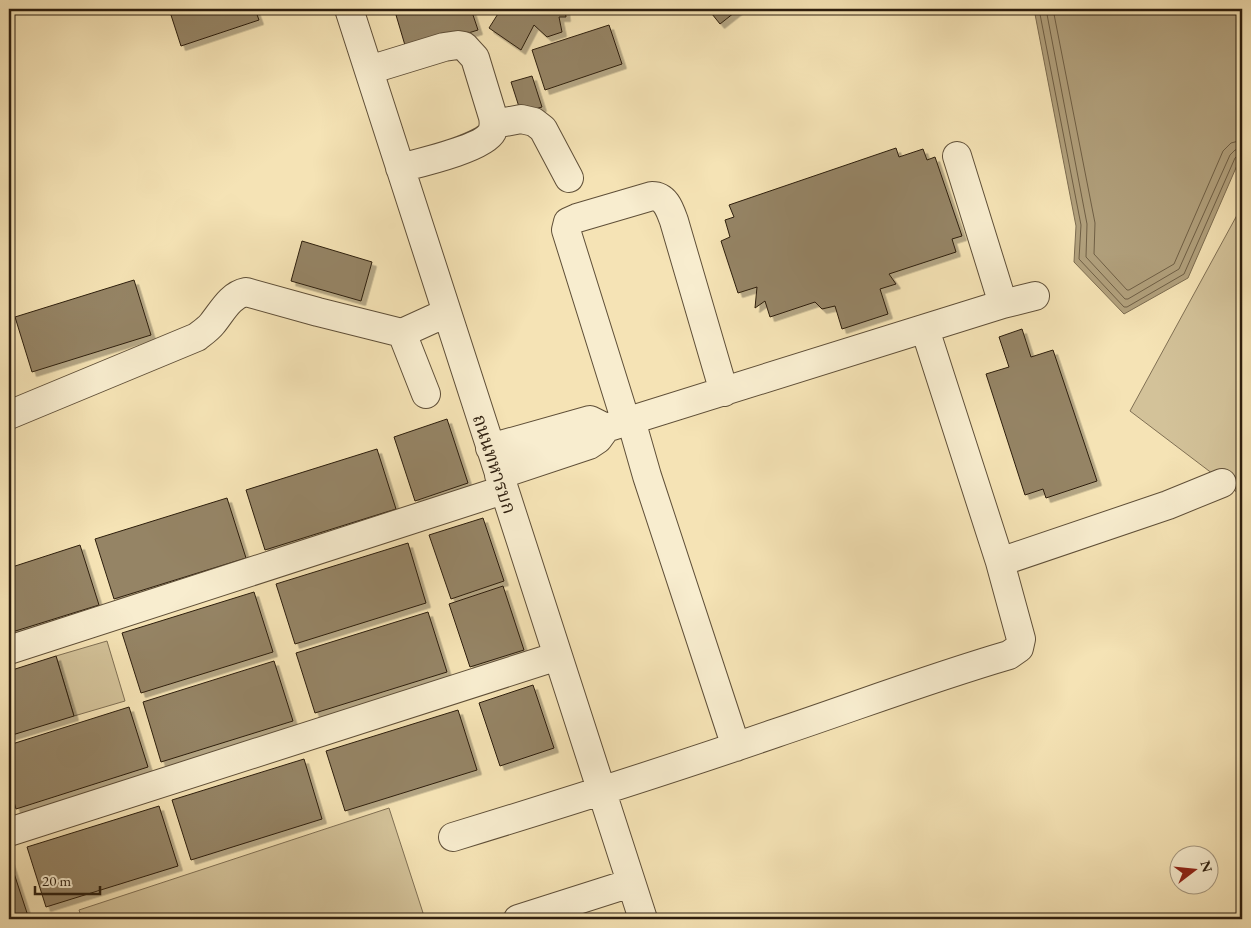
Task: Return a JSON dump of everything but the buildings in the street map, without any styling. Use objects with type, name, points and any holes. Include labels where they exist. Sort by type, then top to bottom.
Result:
[{"type":"street","name":"ถนนทหารบก","points":[[349,9],[643,919]]},
{"type":"street","points":[[369,70],[444,47],[458,45],[464,46],[475,58],[494,124],[492,134],[483,142],[459,151],[400,168]]},
{"type":"street","points":[[494,124],[521,119],[534,122],[543,129],[570,178]]},
{"type":"street","points":[[957,156],[1003,304]]},
{"type":"street","points":[[724,392],[670,208],[664,200],[657,196],[652,196],[568,222],[566,230],[596,330],[613,378],[621,423],[647,476],[736,747]]},
{"type":"street","points":[[9,415],[197,337],[210,326],[232,298],[239,293],[246,292],[402,333],[446,314]]},
{"type":"street","points":[[9,650],[501,482],[589,445],[621,423],[1003,304],[1035,296]]},
{"type":"street","points":[[453,837],[736,747],[867,700],[1009,655],[1019,648],[1021,639],[1000,562],[925,329]]},
{"type":"street","points":[[402,333],[426,394]]},
{"type":"street","points":[[490,448],[590,420],[621,423]]},
{"type":"street","points":[[1000,562],[1168,505],[1222,483]]},
{"type":"street","points":[[9,832],[558,656]]},
{"type":"street","points":[[518,919],[631,883]]},
{"type":"shaded area","points":[[1242,206],[1242,496],[1130,411]]},
{"type":"shaded area","points":[[107,641],[125,701],[74,716],[56,656]]},
{"type":"shaded area","points":[[389,808],[425,919],[82,919],[79,910]]},
{"type":"water","points":[[1034,9],[1242,9],[1242,154],[1188,278],[1124,314],[1074,262],[1076,226]]}]
